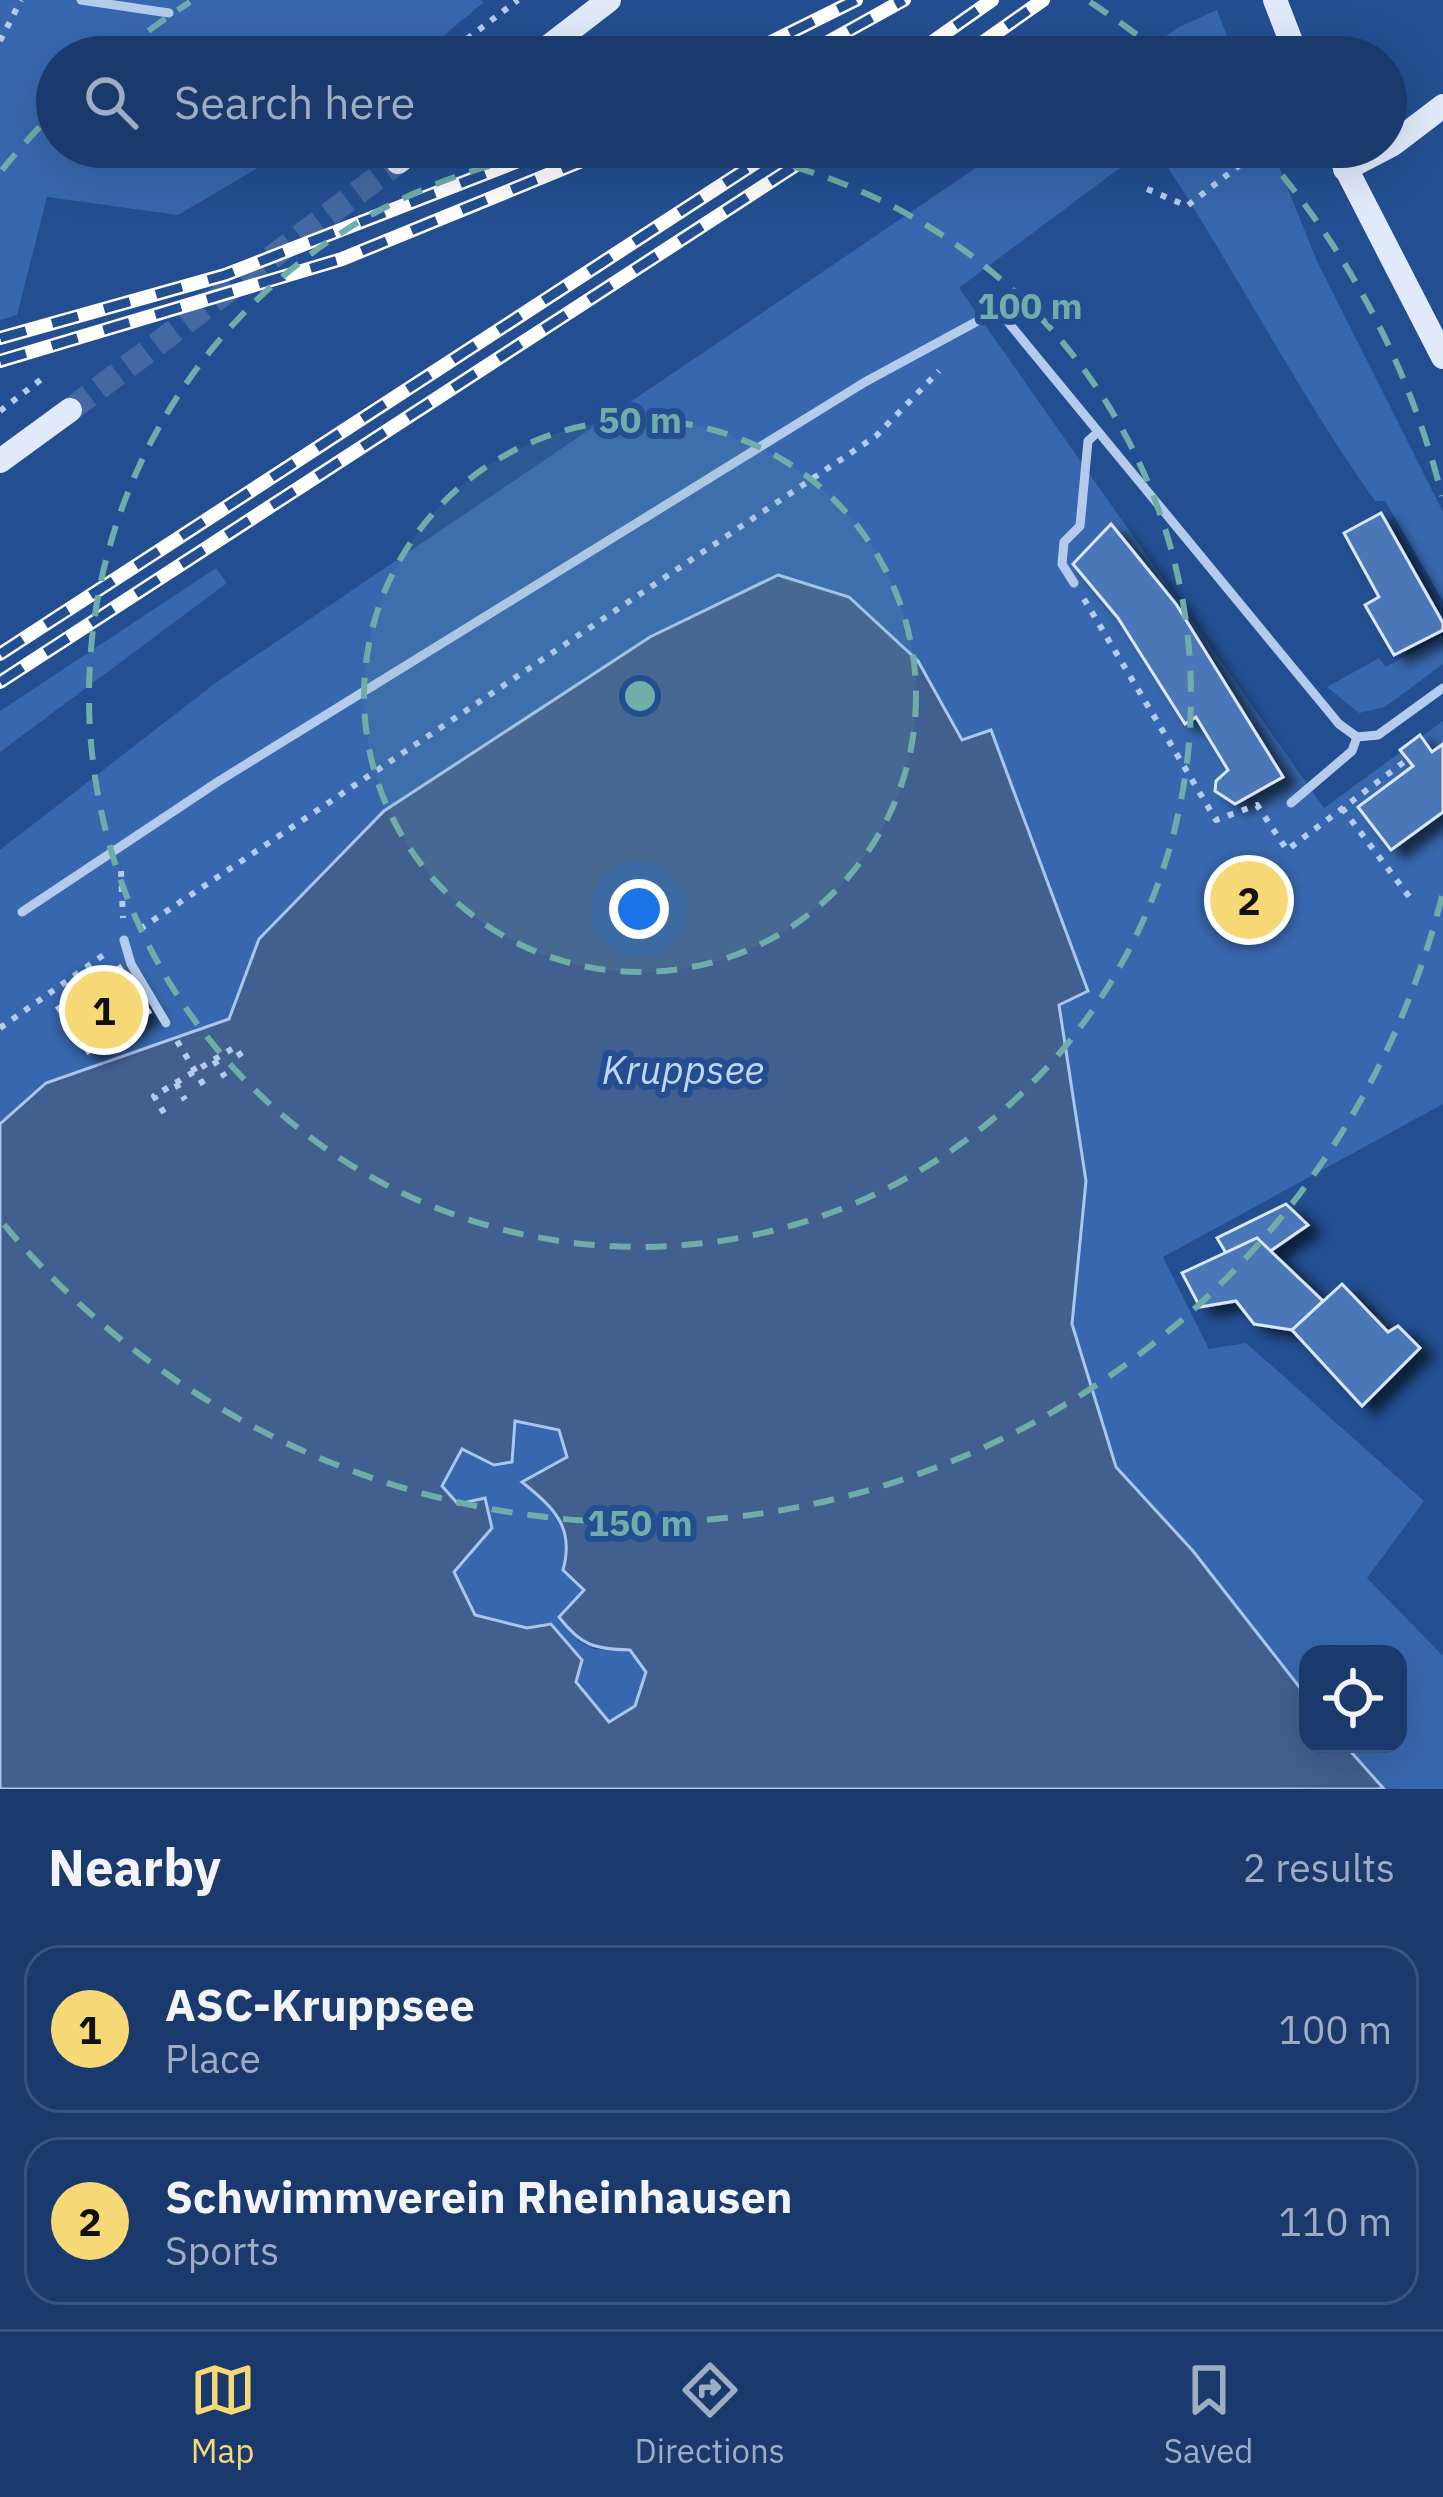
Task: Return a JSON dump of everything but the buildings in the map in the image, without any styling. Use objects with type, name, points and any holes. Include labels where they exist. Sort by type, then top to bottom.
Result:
[{"type":"street","points":[[562,36],[609,0]]},
{"type":"street","points":[[1275,0],[1290,36]]},
{"type":"street","points":[[1407,133],[1443,106]]},
{"type":"street","points":[[1345,168],[1443,357]]},
{"type":"street","points":[[0,461],[70,410]]},
{"type":"lane","points":[[81,0],[169,13]]},
{"type":"lane","points":[[22,912],[119,845],[865,382],[998,310],[1339,724],[1357,737],[1378,736],[1443,688]]},
{"type":"lane","points":[[1074,583],[1062,564],[1064,542],[1080,526],[1088,441],[1098,433]]},
{"type":"lane","points":[[1291,803],[1352,751],[1357,737]]},
{"type":"lane","points":[[124,940],[131,964],[166,1023]]},
{"type":"path","points":[[0,41],[21,0]]},
{"type":"path","points":[[470,36],[518,0]]},
{"type":"path","points":[[1148,189],[1186,206],[1236,168]]},
{"type":"path","points":[[0,1028],[876,436],[952,358]]},
{"type":"path","points":[[0,411],[43,378]]},
{"type":"path","points":[[1074,583],[1216,820],[1257,806],[1287,850],[1408,759]]},
{"type":"path","points":[[1342,808],[1411,899]]},
{"type":"path","points":[[119,845],[124,940]]},
{"type":"path","points":[[166,1023],[206,1089]]},
{"type":"path","points":[[164,1113],[154,1096],[235,1047],[246,1064]]},
{"type":"path","points":[[214,1060],[225,1077]]},
{"type":"path","points":[[176,1083],[185,1100]]},
{"type":"shaded area","points":[[0,0],[484,2],[443,36],[36,36],[36,168],[257,168],[178,215],[47,197],[17,315],[0,320]]},
{"type":"shaded area","points":[[1217,10],[1227,36],[1166,36]]},
{"type":"shaded area","points":[[976,168],[1120,168],[959,288],[1324,808],[1443,721],[1443,1104],[1163,1257],[1209,1349],[1246,1343],[1424,1501],[1367,1578],[1443,1656],[1443,1789],[1384,1789],[1352,1753],[1407,1753],[1407,1645],[1299,1645],[1299,1686],[1193,1551],[1116,1467],[1072,1324],[1086,1181],[1059,1005],[1088,991],[991,731],[962,740],[918,661],[259,938],[229,1019],[47,1083],[0,1124],[0,850],[218,681]]},
{"type":"shaded area","points":[[1168,168],[1279,168],[1317,261],[1443,512],[1443,601],[1385,501],[1375,501],[1321,419]]},
{"type":"shaded area","points":[[216,568],[227,583],[0,752],[0,711]]},
{"type":"shaded area","points":[[1443,635],[1443,664],[1385,707],[1359,713],[1327,687],[1379,658],[1386,667]]},
{"type":"shaded area","points":[[515,1421],[559,1430],[567,1457],[558,1512],[584,1590],[578,1641],[594,1649],[630,1650],[646,1672],[635,1706],[608,1722],[527,1628],[475,1615],[454,1572],[492,1528],[484,1498],[458,1504],[441,1487],[462,1449],[493,1465]]},
{"type":"water","name":"Kruppsee","points":[[778,575],[849,597],[918,661],[962,740],[991,730],[1088,991],[1059,1005],[1086,1181],[1072,1324],[1116,1467],[1193,1551],[1299,1686],[1299,1753],[1352,1753],[1384,1789],[0,1789],[0,1124],[46,1083],[229,1019],[259,939],[384,811],[650,637]],"holes":[[[515,1421],[559,1430],[567,1457],[522,1482],[559,1520],[566,1542],[563,1570],[584,1590],[559,1617],[590,1644],[630,1650],[646,1672],[635,1706],[609,1722],[576,1682],[582,1660],[551,1624],[527,1628],[475,1615],[454,1572],[492,1528],[485,1498],[458,1504],[442,1486],[462,1449],[494,1465],[512,1462]]]},
{"type":"tunnel","points":[[70,410],[390,168]]},
{"type":"railway","points":[[783,36],[856,0]]},
{"type":"railway","points":[[839,36],[904,0]]},
{"type":"railway","points":[[941,36],[992,0]]},
{"type":"railway","points":[[992,36],[1043,0]]},
{"type":"railway","points":[[0,338],[225,275],[500,168]]},
{"type":"railway","points":[[0,361],[342,259],[565,168]]},
{"type":"railway","points":[[0,654],[748,168]]},
{"type":"railway","points":[[0,682],[792,168]]},
{"type":"place","name":"Schwimmverein Rheinhausen","points":[[1249,900]]},
{"type":"place","name":"ASC-Kruppsee","points":[[104,1010]]}]
